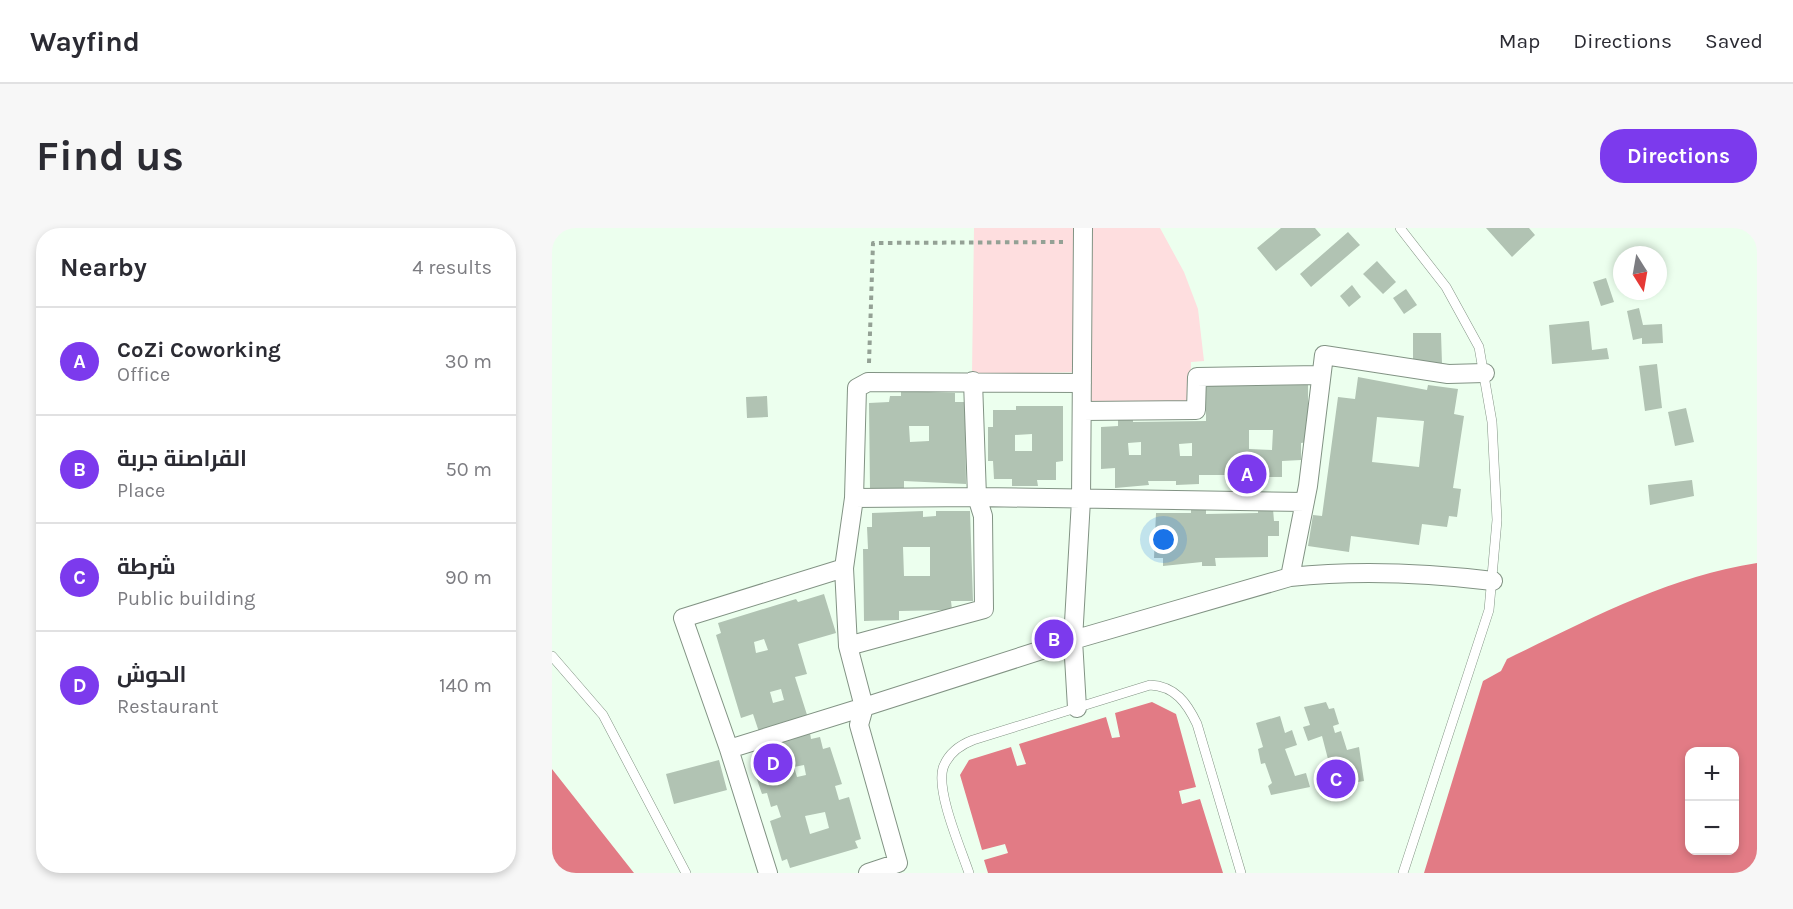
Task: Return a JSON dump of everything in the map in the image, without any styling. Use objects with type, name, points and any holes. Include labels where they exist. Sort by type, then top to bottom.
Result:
[{"type":"street","points":[[1077,708],[1073,640],[1081,500],[1083,235]]},
{"type":"street","points":[[1290,577],[1305,502],[1324,355],[1448,374],[1485,373]]},
{"type":"street","points":[[1082,411],[1196,410],[1197,377],[1321,375]]},
{"type":"street","points":[[848,646],[984,609],[983,516],[977,496],[973,381]]},
{"type":"street","points":[[868,873],[898,863],[860,725],[864,707],[848,646],[844,568],[854,498],[857,388],[868,382],[1082,383]]},
{"type":"street","points":[[854,498],[977,496],[1081,500],[1305,502]]},
{"type":"street","points":[[768,873],[729,749],[683,618],[844,568]]},
{"type":"street","points":[[729,749],[1073,640],[1290,577],[1322,573],[1457,577],[1493,581]]},
{"type":"lane","points":[[1400,228],[1446,287],[1479,347],[1492,422],[1497,520],[1489,609],[1402,873]]},
{"type":"lane","points":[[552,656],[603,716],[686,873]]},
{"type":"lane","points":[[969,873],[944,792],[942,771],[947,760],[956,750],[973,740],[1150,685],[1161,685],[1179,696],[1189,708],[1197,724],[1241,873]]},
{"type":"path","points":[[868,382],[873,243],[1083,235]]},
{"type":"shaded area","points":[[974,228],[1160,228],[1184,272],[1198,309],[1204,361],[1191,362],[1190,404],[1086,404],[1086,372],[972,374]]},
{"type":"shaded area","points":[[1757,563],[1757,873],[1424,873],[1483,681],[1501,671],[1507,659],[1598,615],[1691,578]]},
{"type":"shaded area","points":[[1152,702],[1176,714],[1196,787],[1179,791],[1182,804],[1200,799],[1223,873],[988,873],[984,860],[1008,853],[1005,844],[982,850],[960,775],[969,760],[1011,747],[1017,766],[1026,764],[1019,744],[1106,717],[1112,738],[1120,737],[1115,713]]},
{"type":"shaded area","points":[[552,769],[634,873],[552,873]]},
{"type":"building","points":[[1281,228],[1315,228],[1321,235],[1276,271],[1257,248]]},
{"type":"building","points":[[1486,228],[1529,228],[1535,235],[1512,257]]},
{"type":"building","points":[[1348,232],[1360,245],[1311,287],[1300,274]]},
{"type":"building","points":[[1377,261],[1396,282],[1383,294],[1363,274]]},
{"type":"building","points":[[1606,278],[1614,302],[1601,306],[1593,282]]},
{"type":"building","points":[[1352,285],[1361,297],[1349,307],[1340,296]]},
{"type":"building","points":[[1406,289],[1417,305],[1404,314],[1393,298]]},
{"type":"building","points":[[1639,308],[1643,325],[1662,324],[1663,343],[1642,344],[1642,338],[1633,340],[1627,311]]},
{"type":"building","points":[[1589,321],[1592,350],[1607,348],[1609,359],[1552,364],[1549,325]]},
{"type":"building","points":[[1413,333],[1441,333],[1442,364],[1413,365]]},
{"type":"building","points":[[1657,364],[1662,408],[1645,411],[1639,366]]},
{"type":"building","points":[[1358,377],[1427,390],[1428,385],[1458,389],[1454,414],[1464,416],[1453,488],[1461,489],[1457,517],[1449,516],[1447,527],[1422,524],[1419,545],[1351,536],[1349,552],[1308,546],[1313,515],[1322,516],[1338,397],[1355,399]],"holes":[[[1377,417],[1424,421],[1419,467],[1372,462]]]},
{"type":"building","points":[[1308,385],[1308,442],[1301,443],[1301,460],[1282,461],[1282,477],[1263,477],[1263,486],[1237,487],[1237,475],[1199,475],[1199,484],[1176,485],[1176,481],[1148,481],[1149,485],[1115,488],[1115,468],[1101,469],[1101,427],[1118,426],[1118,418],[1133,418],[1133,422],[1206,421],[1206,386]],"holes":[[[1249,430],[1273,430],[1272,450],[1249,449]],[[1141,442],[1141,455],[1129,455],[1128,443]],[[1192,443],[1192,456],[1180,456],[1179,444]]]},
{"type":"building","points":[[901,391],[955,393],[955,402],[965,402],[966,484],[904,481],[904,489],[870,490],[869,403],[889,402],[890,396],[901,396]],"holes":[[[909,426],[929,426],[929,441],[910,442]]]},
{"type":"building","points":[[767,396],[768,417],[747,418],[746,397]]},
{"type":"building","points":[[1016,406],[1063,406],[1063,461],[1056,462],[1056,480],[1037,480],[1038,486],[1012,486],[1012,479],[994,479],[993,461],[988,461],[988,427],[993,427],[993,410],[1016,410]],"holes":[[[1032,434],[1032,451],[1015,451],[1015,435]]]},
{"type":"building","points":[[1686,408],[1694,442],[1675,446],[1668,412]]},
{"type":"building","points":[[1692,480],[1694,496],[1650,505],[1648,485]]},
{"type":"building","points":[[1206,508],[1206,514],[1258,513],[1258,509],[1273,509],[1274,521],[1279,521],[1279,536],[1268,536],[1268,557],[1215,558],[1216,566],[1202,566],[1202,562],[1163,566],[1163,558],[1154,558],[1156,513],[1191,513],[1191,509]]},
{"type":"building","points":[[923,511],[923,517],[936,516],[936,511],[970,511],[973,601],[951,601],[952,610],[899,611],[899,620],[864,621],[863,549],[868,549],[867,527],[872,527],[872,513]],"holes":[[[903,547],[930,547],[930,576],[904,576]]]},
{"type":"building","points":[[824,594],[836,633],[798,644],[807,674],[795,677],[808,718],[759,732],[753,714],[741,718],[716,635],[721,633],[718,623],[796,599],[798,602]],"holes":[[[764,639],[768,650],[756,653],[754,642]],[[781,689],[784,700],[773,703],[770,692]]]},
{"type":"building","points":[[1326,702],[1329,709],[1334,708],[1339,724],[1333,726],[1335,733],[1341,731],[1347,750],[1359,747],[1364,781],[1323,788],[1318,766],[1329,763],[1322,736],[1308,741],[1303,727],[1310,725],[1304,707]]},
{"type":"building","points":[[1280,716],[1285,733],[1292,730],[1297,745],[1285,749],[1295,776],[1306,773],[1310,787],[1271,795],[1268,786],[1272,783],[1265,763],[1261,764],[1258,749],[1263,747],[1256,723]]},
{"type":"building","points":[[810,733],[811,739],[820,737],[823,749],[830,747],[842,784],[835,786],[839,800],[849,797],[861,839],[855,841],[858,848],[790,868],[787,859],[782,861],[770,821],[781,817],[777,805],[771,807],[767,793],[762,794],[753,768],[758,766],[756,759],[767,756],[764,747]],"holes":[[[804,765],[806,775],[797,777],[794,767]],[[825,812],[829,828],[810,834],[805,816]]]},
{"type":"building","points":[[719,760],[727,790],[674,804],[666,774]]},
{"type":"place","name":"CoZi Coworking","points":[[1247,474]]},
{"type":"place","name":"القراصنة جربة","points":[[1054,639]]},
{"type":"place","name":"الحوش","points":[[773,763]]},
{"type":"place","name":"شرطة","points":[[1336,779]]}]
